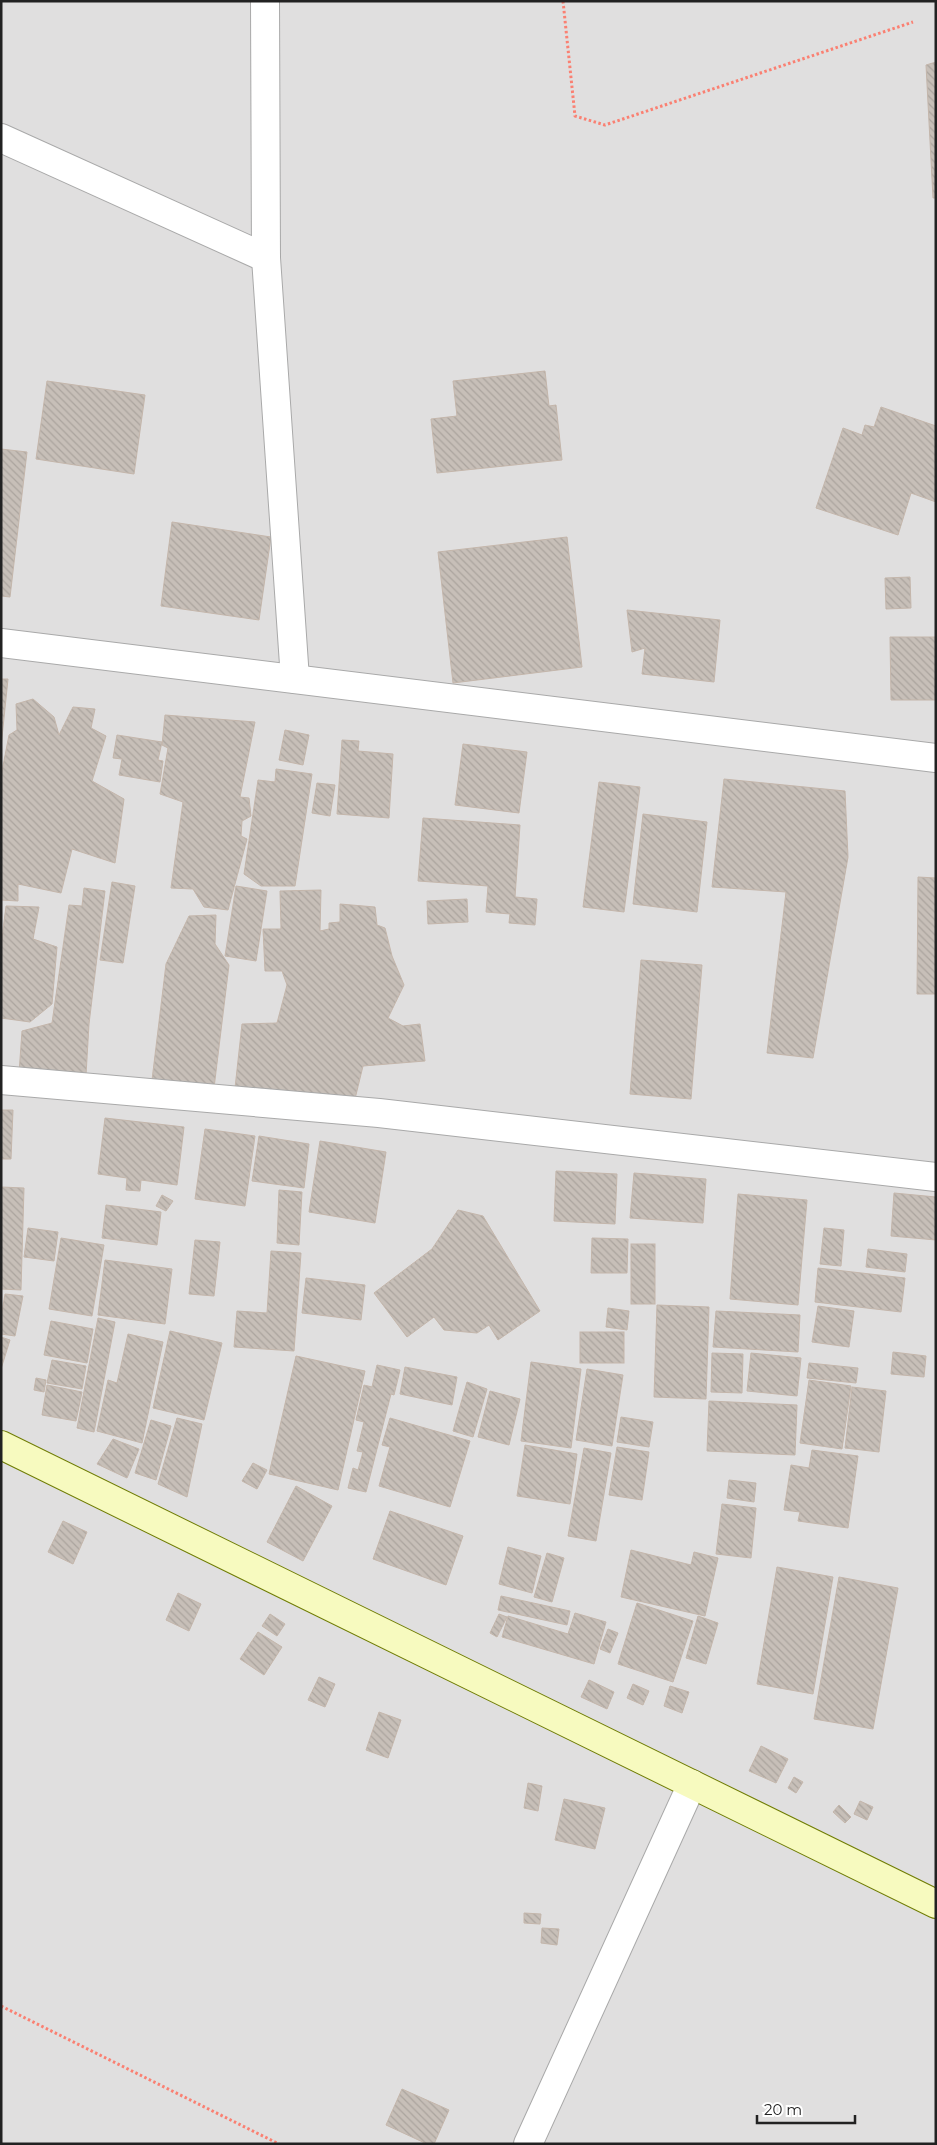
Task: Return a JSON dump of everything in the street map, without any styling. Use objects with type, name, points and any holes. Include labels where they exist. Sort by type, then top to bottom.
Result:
[{"type":"street","points":[[265,1],[266,258],[295,679]]},
{"type":"street","points":[[1,138],[266,258]]},
{"type":"street","points":[[1,643],[936,758]]},
{"type":"street","points":[[1,1080],[379,1113],[936,1177]]},
{"type":"street","points":[[1,1445],[936,1904]]},
{"type":"street","points":[[528,2144],[692,1784]]},
{"type":"path","points":[[563,1],[575,116],[606,126],[913,22]]},
{"type":"path","points":[[1,2006],[279,2144]]},
{"type":"shaded area","points":[[1,1],[936,1],[936,2144],[1,2144]]},
{"type":"building","points":[[936,62],[936,198],[933,198],[926,65]]},
{"type":"building","points":[[545,371],[549,406],[556,405],[562,460],[437,473],[431,419],[457,416],[453,381]]},
{"type":"building","points":[[47,381],[145,395],[134,474],[36,459]]},
{"type":"building","points":[[881,407],[936,426],[936,502],[911,493],[898,535],[816,508],[843,428],[862,435],[865,425],[874,427]]},
{"type":"building","points":[[1,449],[27,452],[10,597],[1,596]]},
{"type":"building","points":[[172,522],[271,537],[259,620],[161,606]]},
{"type":"building","points":[[567,537],[582,667],[453,683],[438,552]]},
{"type":"building","points":[[910,577],[911,608],[886,609],[885,578]]},
{"type":"building","points":[[627,610],[720,620],[714,682],[642,674],[645,648],[632,652]]},
{"type":"building","points":[[890,637],[936,637],[936,700],[891,700]]},
{"type":"building","points":[[1,679],[8,679],[1,747]]},
{"type":"building","points":[[33,699],[54,717],[59,735],[73,707],[95,709],[91,728],[106,736],[92,781],[124,799],[115,863],[72,849],[61,893],[18,884],[18,901],[1,900],[1,776],[9,735],[17,730],[16,704]]},
{"type":"building","points":[[165,715],[255,722],[240,797],[249,798],[251,816],[242,821],[241,836],[247,839],[228,910],[204,907],[193,889],[171,888],[183,802],[160,794],[168,748],[162,745]]},
{"type":"building","points":[[285,730],[309,735],[303,765],[279,760]]},
{"type":"building","points":[[117,735],[162,742],[158,760],[163,761],[160,782],[119,775],[122,759],[113,758]]},
{"type":"building","points":[[342,740],[359,741],[358,751],[393,754],[389,818],[337,814]]},
{"type":"building","points":[[463,744],[527,752],[519,813],[455,805]]},
{"type":"building","points":[[276,769],[312,774],[295,886],[261,886],[244,874],[258,780],[275,782]]},
{"type":"building","points":[[724,779],[845,791],[848,857],[813,1058],[767,1053],[786,892],[712,887]]},
{"type":"building","points":[[599,782],[640,787],[624,912],[583,907]]},
{"type":"building","points":[[317,783],[335,785],[330,816],[312,813]]},
{"type":"building","points":[[643,814],[707,822],[697,912],[633,904]]},
{"type":"building","points":[[423,818],[520,825],[515,897],[537,899],[535,925],[509,923],[510,914],[486,912],[488,886],[418,881]]},
{"type":"building","points":[[918,877],[936,878],[936,994],[917,994]]},
{"type":"building","points":[[112,882],[135,886],[123,963],[100,960]]},
{"type":"building","points":[[236,886],[267,891],[256,961],[225,956]]},
{"type":"building","points":[[84,888],[105,891],[89,1024],[86,1075],[19,1073],[22,1031],[52,1023],[69,905],[82,906]]},
{"type":"building","points":[[321,890],[320,931],[329,929],[329,923],[340,922],[340,904],[375,907],[377,925],[385,928],[392,956],[404,985],[388,1018],[403,1026],[420,1024],[425,1061],[363,1066],[354,1103],[308,1105],[276,1090],[235,1088],[242,1024],[277,1023],[287,985],[282,971],[265,971],[263,929],[281,929],[280,891]]},
{"type":"building","points":[[467,899],[468,922],[428,924],[427,901]]},
{"type":"building","points":[[6,906],[39,907],[33,939],[57,947],[52,1004],[30,1022],[1,1018],[1,946]]},
{"type":"building","points":[[216,915],[215,944],[229,965],[214,1088],[152,1080],[166,964],[189,916]]},
{"type":"building","points":[[641,960],[702,965],[691,1099],[630,1094]]},
{"type":"building","points":[[1,1110],[13,1110],[11,1159],[1,1159]]},
{"type":"building","points":[[105,1118],[184,1127],[177,1185],[141,1180],[140,1191],[126,1190],[127,1178],[98,1174]]},
{"type":"building","points":[[205,1129],[255,1136],[245,1206],[195,1199]]},
{"type":"building","points":[[259,1136],[309,1144],[304,1188],[252,1181]]},
{"type":"building","points":[[320,1141],[386,1152],[375,1223],[309,1212]]},
{"type":"building","points":[[556,1171],[617,1174],[615,1224],[554,1221]]},
{"type":"building","points":[[634,1173],[706,1179],[703,1223],[630,1218]]},
{"type":"building","points":[[1,1187],[24,1188],[21,1290],[1,1289]]},
{"type":"building","points":[[279,1190],[302,1192],[299,1245],[277,1243]]},
{"type":"building","points":[[894,1193],[936,1197],[936,1240],[891,1236]]},
{"type":"building","points":[[738,1194],[807,1200],[798,1305],[730,1299]]},
{"type":"building","points":[[162,1195],[173,1201],[166,1211],[156,1206]]},
{"type":"building","points":[[106,1205],[161,1212],[157,1245],[102,1238]]},
{"type":"building","points":[[458,1210],[483,1216],[540,1311],[498,1340],[489,1325],[477,1333],[444,1330],[434,1317],[407,1337],[374,1293],[432,1249]]},
{"type":"building","points":[[28,1228],[58,1232],[54,1261],[24,1257]]},
{"type":"building","points":[[824,1228],[844,1230],[841,1266],[820,1264]]},
{"type":"building","points":[[61,1238],[104,1245],[92,1316],[49,1309]]},
{"type":"building","points":[[592,1238],[628,1239],[627,1273],[591,1273]]},
{"type":"building","points":[[195,1240],[220,1242],[214,1296],[189,1294]]},
{"type":"building","points":[[631,1244],[655,1244],[655,1304],[631,1304]]},
{"type":"building","points":[[868,1249],[907,1254],[905,1272],[866,1267]]},
{"type":"building","points":[[271,1251],[301,1253],[294,1351],[234,1347],[237,1311],[267,1313]]},
{"type":"building","points":[[105,1260],[172,1269],[165,1324],[98,1315]]},
{"type":"building","points":[[818,1268],[905,1278],[901,1312],[815,1302]]},
{"type":"building","points":[[306,1278],[365,1285],[361,1320],[302,1313]]},
{"type":"building","points":[[5,1294],[23,1296],[15,1336],[1,1334],[1,1317]]},
{"type":"building","points":[[657,1305],[709,1307],[706,1399],[654,1397]]},
{"type":"building","points":[[818,1306],[854,1311],[849,1347],[812,1342]]},
{"type":"building","points":[[608,1308],[629,1311],[627,1330],[606,1327]]},
{"type":"building","points":[[716,1311],[800,1315],[798,1352],[713,1347]]},
{"type":"building","points":[[98,1318],[115,1322],[94,1432],[77,1428]]},
{"type":"building","points":[[51,1321],[93,1329],[87,1363],[44,1355]]},
{"type":"building","points":[[170,1331],[222,1343],[204,1420],[153,1408]]},
{"type":"building","points":[[580,1332],[624,1332],[624,1363],[580,1363]]},
{"type":"building","points":[[128,1334],[163,1342],[142,1443],[97,1431],[108,1380],[117,1383]]},
{"type":"building","points":[[1,1337],[10,1340],[1,1369]]},
{"type":"building","points":[[893,1352],[926,1356],[924,1377],[891,1374]]},
{"type":"building","points":[[712,1353],[743,1354],[742,1393],[711,1392]]},
{"type":"building","points":[[751,1353],[801,1358],[797,1396],[747,1391]]},
{"type":"building","points":[[296,1356],[365,1371],[338,1490],[269,1474]]},
{"type":"building","points":[[52,1360],[86,1366],[82,1389],[47,1383]]},
{"type":"building","points":[[531,1362],[581,1369],[571,1448],[521,1441]]},
{"type":"building","points":[[809,1363],[858,1368],[856,1383],[807,1378]]},
{"type":"building","points":[[377,1365],[400,1370],[394,1395],[391,1394],[366,1492],[348,1488],[353,1468],[358,1470],[363,1452],[357,1451],[364,1422],[356,1420],[364,1385],[372,1387]]},
{"type":"building","points":[[405,1367],[457,1377],[452,1405],[400,1394]]},
{"type":"building","points":[[587,1369],[623,1375],[612,1446],[576,1440]]},
{"type":"building","points":[[36,1378],[46,1380],[44,1392],[34,1390]]},
{"type":"building","points":[[809,1380],[851,1386],[842,1449],[800,1443]]},
{"type":"building","points":[[467,1382],[487,1389],[473,1437],[453,1431]]},
{"type":"building","points":[[47,1385],[82,1392],[76,1421],[42,1415]]},
{"type":"building","points":[[852,1387],[886,1391],[879,1452],[845,1448]]},
{"type":"building","points":[[490,1391],[520,1399],[509,1445],[478,1437]]},
{"type":"building","points":[[709,1401],[797,1405],[795,1455],[707,1451]]},
{"type":"building","points":[[621,1417],[653,1422],[649,1447],[617,1442]]},
{"type":"building","points":[[177,1418],[202,1424],[187,1497],[158,1484]]},
{"type":"building","points":[[390,1418],[470,1441],[450,1507],[379,1486],[390,1447],[382,1445]]},
{"type":"building","points":[[151,1420],[171,1426],[156,1480],[135,1473]]},
{"type":"building","points":[[113,1439],[139,1449],[127,1478],[97,1464]]},
{"type":"building","points":[[525,1445],[577,1454],[570,1504],[517,1496]]},
{"type":"building","points":[[617,1447],[649,1452],[642,1500],[609,1495]]},
{"type":"building","points":[[584,1448],[611,1453],[596,1541],[568,1536]]},
{"type":"building","points":[[812,1450],[858,1456],[848,1528],[798,1521],[800,1512],[784,1510],[791,1465],[809,1468]]},
{"type":"building","points":[[253,1463],[267,1470],[257,1489],[242,1481]]},
{"type":"building","points":[[729,1480],[756,1483],[754,1502],[727,1498]]},
{"type":"building","points":[[296,1486],[332,1506],[303,1561],[267,1542]]},
{"type":"building","points":[[722,1504],[756,1508],[751,1558],[716,1554]]},
{"type":"building","points":[[390,1511],[463,1536],[446,1585],[373,1559]]},
{"type":"building","points":[[63,1521],[87,1532],[73,1564],[48,1552]]},
{"type":"building","points":[[508,1547],[541,1556],[532,1593],[499,1584]]},
{"type":"building","points":[[631,1550],[691,1565],[694,1552],[718,1558],[705,1616],[621,1597]]},
{"type":"building","points":[[547,1553],[564,1558],[552,1602],[534,1597]]},
{"type":"building","points":[[777,1567],[833,1577],[813,1694],[757,1684]]},
{"type":"building","points":[[839,1577],[898,1588],[873,1729],[814,1719]]},
{"type":"building","points":[[178,1593],[201,1604],[189,1631],[166,1620]]},
{"type":"building","points":[[501,1596],[570,1611],[567,1625],[498,1610]]},
{"type":"building","points":[[637,1603],[693,1621],[673,1682],[618,1664]]},
{"type":"building","points":[[575,1613],[606,1622],[594,1664],[502,1637],[508,1616],[568,1634]]},
{"type":"building","points":[[270,1614],[285,1624],[277,1636],[262,1626]]},
{"type":"building","points":[[499,1614],[507,1617],[497,1637],[490,1633]]},
{"type":"building","points":[[698,1616],[718,1623],[706,1664],[686,1658]]},
{"type":"building","points":[[608,1629],[618,1633],[610,1653],[600,1649]]},
{"type":"building","points":[[258,1632],[282,1647],[264,1675],[240,1659]]},
{"type":"building","points":[[319,1677],[335,1684],[325,1707],[308,1700]]},
{"type":"building","points":[[589,1680],[614,1692],[607,1709],[581,1697]]},
{"type":"building","points":[[633,1684],[649,1691],[643,1705],[627,1698]]},
{"type":"building","points":[[670,1686],[689,1692],[682,1713],[664,1706]]},
{"type":"building","points":[[379,1712],[401,1720],[388,1758],[366,1750]]},
{"type":"building","points":[[761,1746],[788,1759],[776,1783],[749,1771]]},
{"type":"building","points":[[794,1777],[803,1782],[796,1793],[788,1788]]},
{"type":"building","points":[[528,1783],[542,1786],[538,1811],[524,1808]]},
{"type":"building","points":[[564,1799],[605,1808],[595,1849],[555,1840]]},
{"type":"building","points":[[860,1801],[873,1807],[867,1820],[854,1814]]},
{"type":"building","points":[[839,1805],[851,1817],[845,1823],[833,1812]]},
{"type":"building","points":[[524,1913],[541,1914],[540,1924],[524,1923]]},
{"type":"building","points":[[542,1928],[559,1929],[557,1945],[541,1943]]},
{"type":"building","points":[[402,2089],[449,2110],[434,2144],[427,2144],[386,2125]]}]
